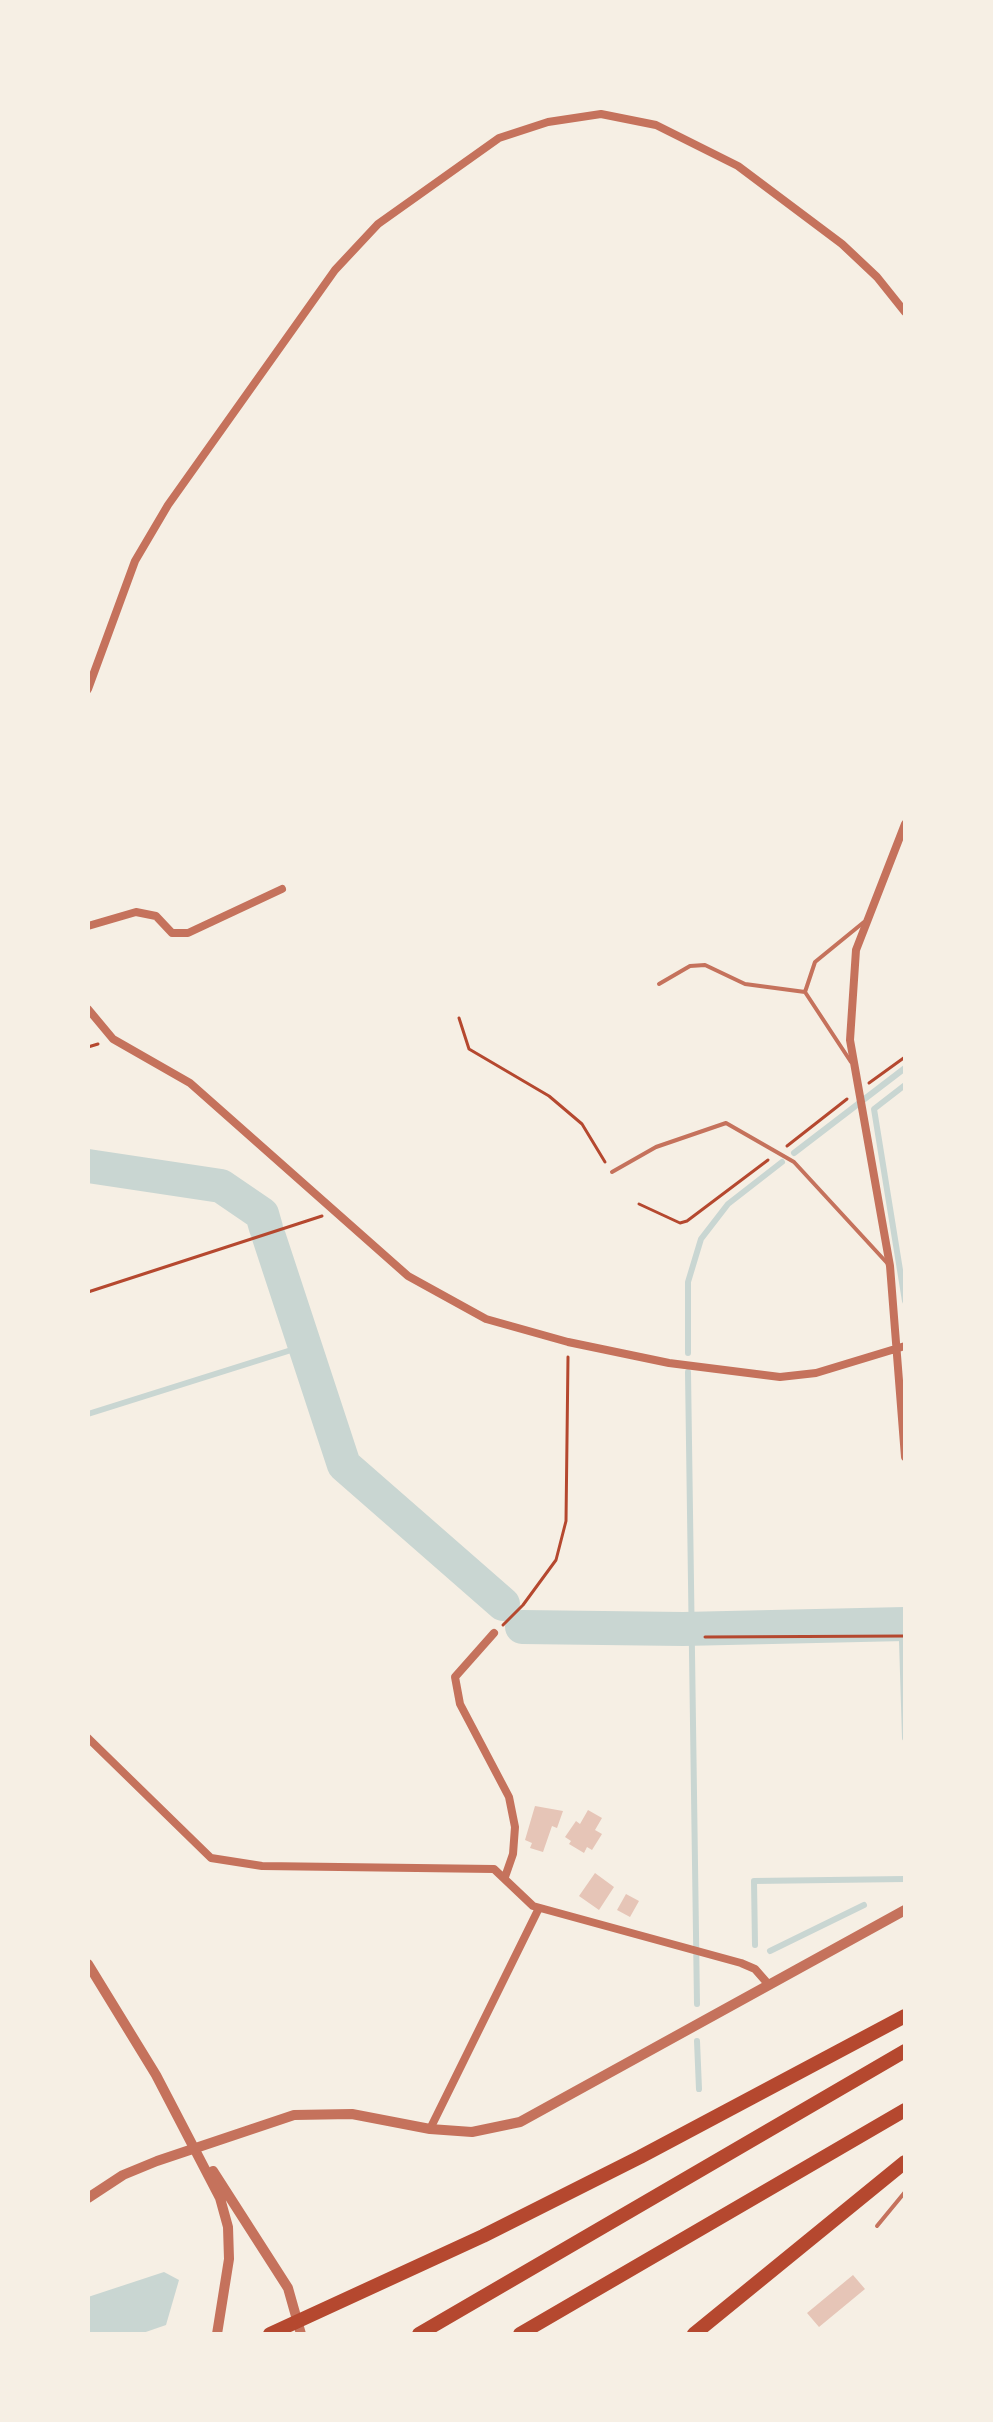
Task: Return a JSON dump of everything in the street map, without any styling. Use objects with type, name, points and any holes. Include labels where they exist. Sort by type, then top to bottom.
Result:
[{"type":"highway","points":[[270,2334],[626,2165],[905,2016]]},
{"type":"highway","points":[[419,2334],[905,2051]]},
{"type":"highway","points":[[520,2334],[905,2110]]},
{"type":"highway","points":[[694,2334],[905,2162]]},
{"type":"street","points":[[88,689],[135,561],[168,505],[335,270],[378,224],[499,138],[548,122],[601,114],[656,125],[738,166],[842,244],[877,277],[905,312]]},
{"type":"street","points":[[905,824],[864,922],[856,950],[851,991],[853,1064],[902,1347],[905,1457]]},
{"type":"street","points":[[88,926],[136,912],[156,916],[172,933],[188,933],[282,889]]},
{"type":"street","points":[[88,1009],[113,1039],[190,1083],[408,1276],[486,1319],[568,1342],[695,1368],[780,1377],[816,1373],[902,1347]]},
{"type":"street","points":[[494,1633],[455,1677],[460,1704],[509,1797],[515,1827],[513,1854],[505,1877]]},
{"type":"street","points":[[88,1738],[211,1858],[262,1866],[494,1869],[505,1877],[513,1889],[539,1908],[748,1965],[769,1985]]},
{"type":"street","points":[[430,2129],[539,1908]]},
{"type":"street","points":[[88,2198],[123,2175],[195,2147],[275,2120],[320,2112],[352,2114],[430,2129],[472,2132],[520,2122],[558,2104],[905,1910]]},
{"type":"street","points":[[88,1964],[195,2147],[288,2288],[301,2334]]},
{"type":"street","points":[[195,2147],[220,2198],[228,2227],[229,2259],[217,2334]]},
{"type":"lane","points":[[805,992],[815,962],[864,922]]},
{"type":"lane","points":[[659,984],[690,966],[705,965],[745,984],[805,992],[853,1064]]},
{"type":"lane","points":[[612,1172],[656,1147],[726,1123],[794,1162],[890,1266]]},
{"type":"lane","points":[[877,2226],[905,2192]]},
{"type":"path","points":[[459,1018],[469,1049],[549,1096],[582,1124],[612,1172]]},
{"type":"path","points":[[88,1292],[334,1212]]},
{"type":"path","points":[[494,1633],[523,1605],[556,1560],[563,1534],[566,1521],[568,1342]]},
{"type":"path","points":[[705,1637],[905,1636]]},
{"type":"shaded area","points":[[164,2272],[179,2280],[166,2325],[140,2334],[88,2334],[88,2297]]},
{"type":"building","points":[[535,1806],[563,1811],[557,1828],[552,1826],[543,1852],[530,1848],[532,1843],[525,1840]]},
{"type":"building","points":[[588,1810],[602,1818],[595,1830],[602,1834],[592,1850],[587,1847],[584,1853],[569,1844],[571,1841],[565,1837],[576,1821],[580,1824]]},
{"type":"building","points":[[595,1873],[614,1887],[599,1910],[579,1896]]},
{"type":"building","points":[[626,1894],[639,1901],[630,1917],[617,1910]]},
{"type":"building","points":[[853,2275],[865,2289],[819,2327],[807,2313]]},
{"type":"waterway","points":[[794,1153],[905,1068]]},
{"type":"waterway","points":[[905,1085],[874,1109],[905,1301]]},
{"type":"waterway","points":[[688,1353],[688,1282],[701,1239],[728,1204],[782,1162]]},
{"type":"waterway","points":[[88,1166],[221,1186],[262,1214],[266,1228]]},
{"type":"waterway","points":[[269,1237],[344,1465],[503,1604]]},
{"type":"waterway","points":[[88,1414],[304,1346]]},
{"type":"waterway","points":[[688,1372],[697,2004]]},
{"type":"waterway","points":[[522,1627],[683,1629],[905,1624]]},
{"type":"waterway","points":[[902,1641],[905,1738]]},
{"type":"waterway","points":[[755,1945],[754,1881],[905,1879]]},
{"type":"waterway","points":[[770,1951],[864,1905]]},
{"type":"waterway","points":[[697,2041],[699,2089]]}]
